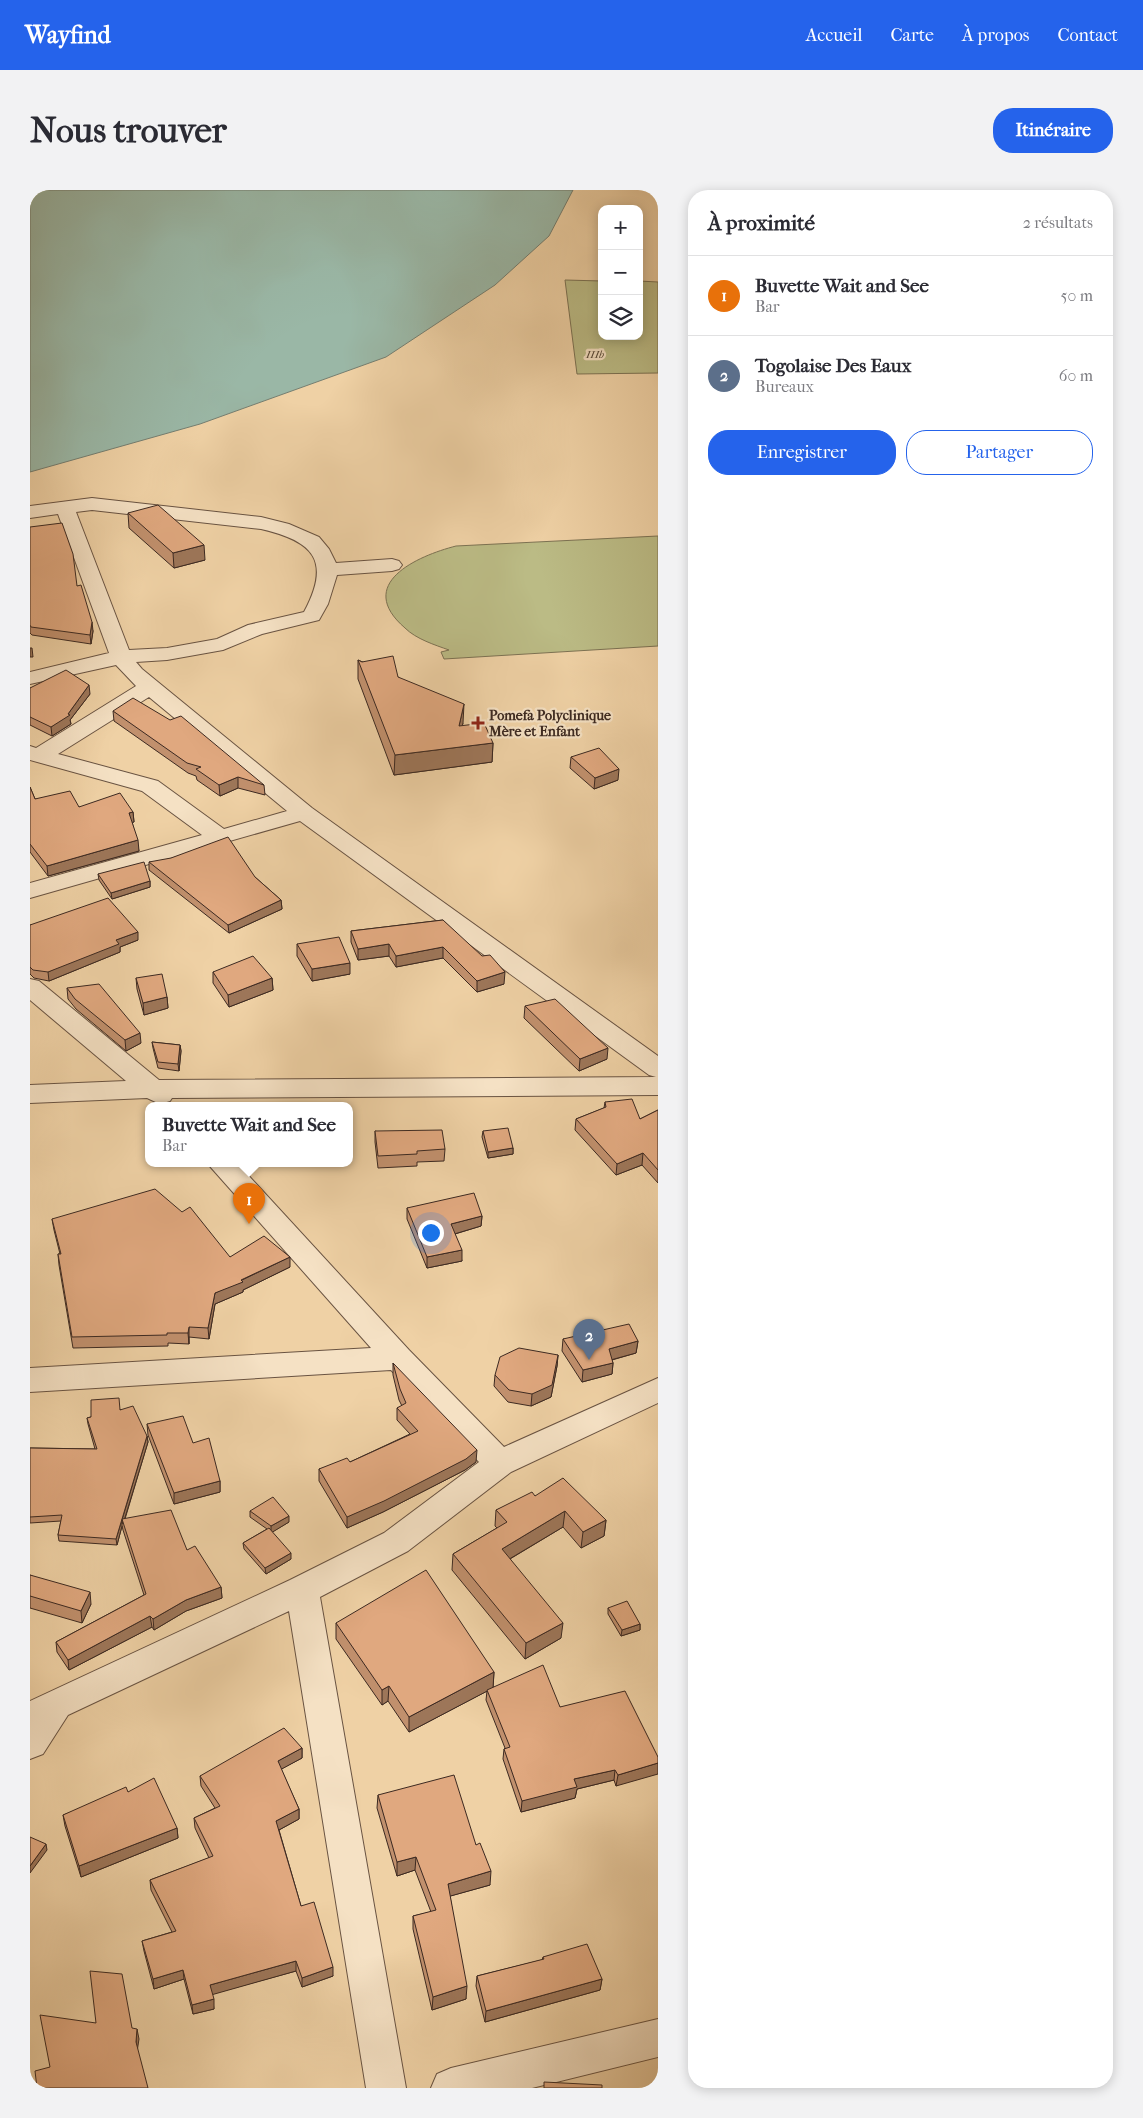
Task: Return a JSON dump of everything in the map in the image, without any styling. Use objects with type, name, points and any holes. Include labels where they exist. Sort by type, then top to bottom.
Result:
[{"type":"street","points":[[30,512],[92,504],[125,510],[154,510],[287,529],[309,538],[322,551],[328,570],[322,601],[312,616],[255,629],[223,644],[167,654],[121,657],[30,678]]},
{"type":"street","points":[[65,507],[121,657],[134,674],[304,813],[658,1069]]},
{"type":"street","points":[[328,570],[392,564]]},
{"type":"street","points":[[34,755],[151,686]]},
{"type":"street","points":[[34,755],[150,786],[220,837]]},
{"type":"street","points":[[30,891],[304,813]]},
{"type":"street","points":[[30,987],[162,1097]]},
{"type":"street","points":[[30,1094],[162,1097],[658,1086]]},
{"type":"street","points":[[225,1167],[398,1358],[500,1462]]},
{"type":"street","points":[[30,1380],[398,1358]]},
{"type":"street","points":[[30,1743],[44,1710],[302,1590],[396,1542],[500,1462],[658,1390]]},
{"type":"street","points":[[302,1590],[386,2088]]},
{"type":"street","points":[[451,2088],[658,2038]]},
{"type":"green space","name":"IIIb","points":[[565,280],[598,281],[598,340],[643,340],[643,281],[658,282],[658,373],[577,374]]},
{"type":"green space","points":[[658,536],[658,646],[444,659],[441,652],[449,650],[409,632],[391,612],[386,598],[388,585],[397,574],[409,565],[424,557],[456,546]]},
{"type":"shaded area","points":[[30,190],[573,190],[549,236],[495,285],[386,357],[200,424],[30,472]]},
{"type":"building","points":[[158,505],[204,545],[173,553],[128,513]]},
{"type":"building","points":[[62,523],[73,554],[77,586],[81,585],[92,622],[90,635],[31,627],[30,625],[30,527]]},
{"type":"building","points":[[393,656],[398,677],[464,704],[459,726],[484,723],[493,743],[395,755],[358,660],[362,662]]},
{"type":"building","points":[[66,670],[89,685],[68,714],[70,715],[51,727],[30,717],[30,688]]},
{"type":"building","points":[[133,698],[170,720],[181,716],[264,785],[238,777],[219,785],[196,769],[201,767],[187,763],[113,711]]},
{"type":"building","points":[[599,748],[619,769],[595,778],[571,757]]},
{"type":"building","points":[[30,787],[35,799],[70,791],[79,807],[120,793],[133,812],[129,813],[138,840],[47,866],[30,844]]},
{"type":"building","points":[[228,837],[255,877],[281,900],[228,925],[149,862],[171,858]]},
{"type":"building","points":[[144,862],[150,881],[111,893],[98,874]]},
{"type":"building","points":[[108,898],[138,932],[116,940],[119,944],[48,972],[33,970],[30,967],[30,925]]},
{"type":"building","points":[[443,920],[482,956],[490,955],[505,972],[477,981],[443,947],[396,956],[389,944],[358,949],[351,931]]},
{"type":"building","points":[[339,937],[350,963],[312,969],[297,944]]},
{"type":"building","points":[[253,956],[272,978],[228,995],[213,972]]},
{"type":"building","points":[[162,974],[167,997],[143,1003],[136,978]]},
{"type":"building","points":[[99,984],[140,1033],[125,1040],[75,999],[67,988]]},
{"type":"building","points":[[555,999],[608,1048],[580,1059],[525,1006]]},
{"type":"building","points":[[152,1042],[180,1045],[178,1064],[158,1062]]},
{"type":"building","points":[[632,1099],[640,1119],[658,1110],[658,1170],[643,1153],[617,1164],[576,1119],[606,1107],[605,1102]]},
{"type":"building","points":[[508,1128],[513,1148],[488,1152],[483,1131]]},
{"type":"building","points":[[442,1130],[445,1149],[417,1151],[417,1154],[378,1156],[375,1131]]},
{"type":"building","points":[[155,1189],[182,1212],[190,1207],[230,1257],[264,1236],[290,1257],[241,1280],[243,1282],[215,1293],[208,1328],[189,1327],[188,1333],[167,1333],[167,1335],[72,1337],[58,1254],[61,1254],[52,1219]]},
{"type":"building","points":[[474,1193],[482,1216],[451,1224],[462,1250],[427,1257],[407,1208]]},
{"type":"building","points":[[629,1324],[638,1341],[609,1349],[613,1363],[583,1370],[563,1339]]},
{"type":"building","points":[[519,1348],[558,1355],[552,1385],[532,1394],[509,1390],[495,1375],[500,1357]]},
{"type":"building","points":[[393,1363],[477,1450],[466,1459],[384,1501],[347,1517],[319,1469],[347,1458],[350,1462],[418,1431],[397,1408],[406,1403]]},
{"type":"building","points":[[119,1398],[120,1410],[133,1406],[147,1436],[116,1539],[58,1535],[62,1515],[30,1517],[30,1448],[97,1449],[87,1418],[91,1417],[91,1400]]},
{"type":"building","points":[[183,1416],[193,1443],[209,1438],[220,1481],[174,1493],[147,1424]]},
{"type":"building","points":[[563,1478],[606,1520],[583,1532],[565,1511],[502,1549],[563,1623],[526,1643],[453,1554],[507,1522],[496,1510],[532,1492],[535,1496]]},
{"type":"building","points":[[273,1497],[289,1516],[271,1526],[250,1511]]},
{"type":"building","points":[[171,1510],[187,1550],[195,1546],[221,1587],[186,1600],[153,1619],[150,1616],[68,1660],[56,1642],[146,1594],[122,1519]]},
{"type":"building","points":[[269,1528],[291,1553],[265,1568],[243,1543]]},
{"type":"building","points":[[426,1570],[494,1672],[409,1717],[389,1686],[382,1690],[336,1623]]},
{"type":"building","points":[[30,1575],[90,1592],[81,1611],[30,1596]]},
{"type":"building","points":[[627,1601],[640,1624],[622,1630],[608,1608]]},
{"type":"building","points":[[543,1665],[560,1707],[625,1691],[658,1757],[658,1763],[618,1775],[615,1770],[574,1779],[577,1787],[522,1801],[504,1749],[510,1747],[487,1690]]},
{"type":"building","points":[[284,1728],[302,1748],[278,1761],[299,1809],[276,1821],[301,1906],[314,1902],[333,1967],[302,1978],[296,1961],[210,1985],[214,1999],[192,2005],[183,1970],[153,1979],[142,1941],[176,1931],[150,1880],[213,1856],[194,1818],[220,1806],[200,1776]]},
{"type":"building","points":[[454,1775],[476,1845],[480,1843],[491,1871],[448,1884],[467,1986],[433,1997],[413,1916],[436,1910],[416,1857],[397,1862],[378,1795]]},
{"type":"building","points":[[154,1778],[177,1828],[79,1866],[63,1815],[126,1787],[128,1792]]},
{"type":"building","points":[[30,1837],[46,1844],[30,1866]]},
{"type":"building","points":[[587,1944],[602,1979],[486,2011],[477,1976],[544,1959],[543,1957]]},
{"type":"building","points":[[90,1971],[122,1974],[132,2028],[137,2029],[136,2042],[148,2088],[37,2088],[35,2071],[50,2067],[40,2015],[96,2023]]},
{"type":"building","points":[[544,2082],[602,2085],[602,2088],[544,2088]]},
{"type":"place","name":"Pomefa Polyclinique Mère et Enfant","points":[[478,723]]},
{"type":"place","name":"Buvette Wait and See","points":[[249,1224]]},
{"type":"place","name":"Togolaise Des Eaux","points":[[589,1360]]}]
